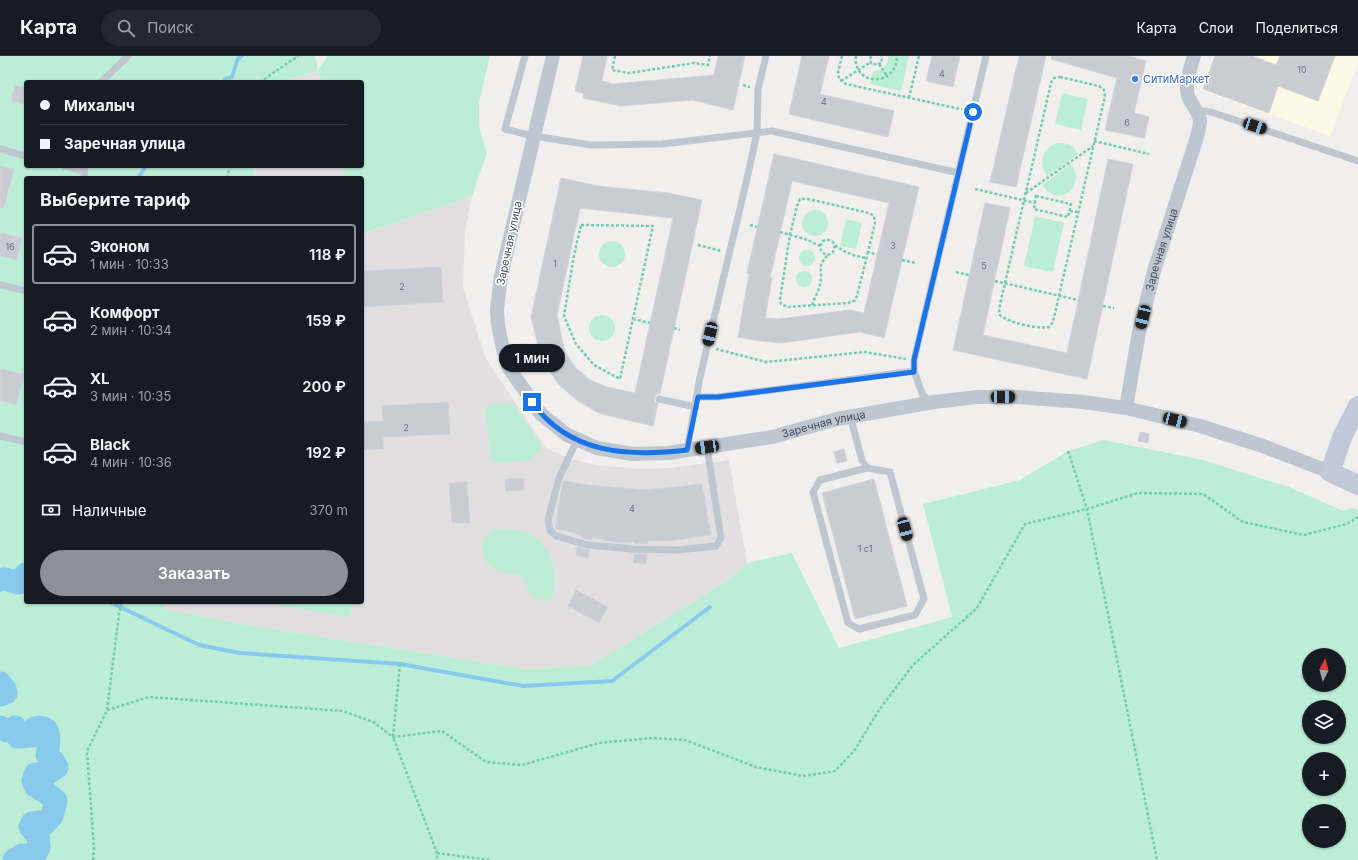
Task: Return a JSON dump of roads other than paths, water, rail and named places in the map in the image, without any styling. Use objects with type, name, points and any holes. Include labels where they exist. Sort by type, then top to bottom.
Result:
[{"type":"street","name":"Заречная улица","points":[[553,56],[501,276],[497,309],[498,325],[509,368],[541,414],[567,435],[577,440],[596,448],[632,454],[687,450],[772,437],[850,416],[934,402],[977,397],[1016,397],[1083,402],[1126,408],[1139,332],[1154,272],[1197,137],[1200,121],[1189,100],[1187,91],[1194,56]]},
{"type":"street","points":[[1330,472],[1344,435],[1358,406]]},
{"type":"street","points":[[1126,408],[1200,426],[1263,446],[1330,472],[1358,485]]},
{"type":"lane","points":[[103,80],[128,56]]},
{"type":"lane","points":[[525,56],[505,128],[533,136],[591,145],[654,144],[772,131],[959,173]]},
{"type":"lane","points":[[687,450],[698,397],[700,377],[757,133],[758,90],[766,56]]},
{"type":"lane","points":[[934,402],[923,396],[914,372],[914,360],[986,56]]},
{"type":"lane","points":[[1195,110],[1211,112],[1358,161]]},
{"type":"lane","points":[[0,149],[24,155]]},
{"type":"lane","points":[[71,168],[84,172]]},
{"type":"lane","points":[[0,285],[24,291]]},
{"type":"lane","points":[[698,397],[718,397],[914,372]]},
{"type":"lane","points":[[659,398],[696,407]]},
{"type":"lane","points":[[850,416],[862,460],[867,468],[890,472],[924,599],[915,615],[859,629],[848,623],[813,492],[820,480],[867,468]]},
{"type":"lane","points":[[0,436],[24,442]]},
{"type":"lane","points":[[577,440],[559,478],[548,520],[550,530],[556,536],[588,545],[632,549],[678,550],[716,546],[722,538],[707,447]]},
{"type":"waterway","points":[[225,80],[232,77],[238,58],[242,56]]},
{"type":"waterway","points":[[139,176],[145,168]]},
{"type":"waterway","points":[[0,580],[5,579],[18,583],[24,576]]},
{"type":"waterway","points":[[114,604],[199,645],[240,653],[400,664],[523,686],[612,681],[710,607]]},
{"type":"waterway","points":[[0,683],[5,689],[6,693],[0,695]]},
{"type":"waterway","points":[[0,727],[7,731],[15,727],[18,737],[32,736],[35,728],[45,728],[49,740],[47,755],[57,767],[46,774],[35,774],[33,781],[35,786],[47,793],[56,801],[52,816],[43,825],[38,822],[32,823],[30,827],[38,836],[39,847],[35,855],[22,855],[14,860]]},
{"type":"place","name":"СитиМаркет","points":[[1135,79]]}]
